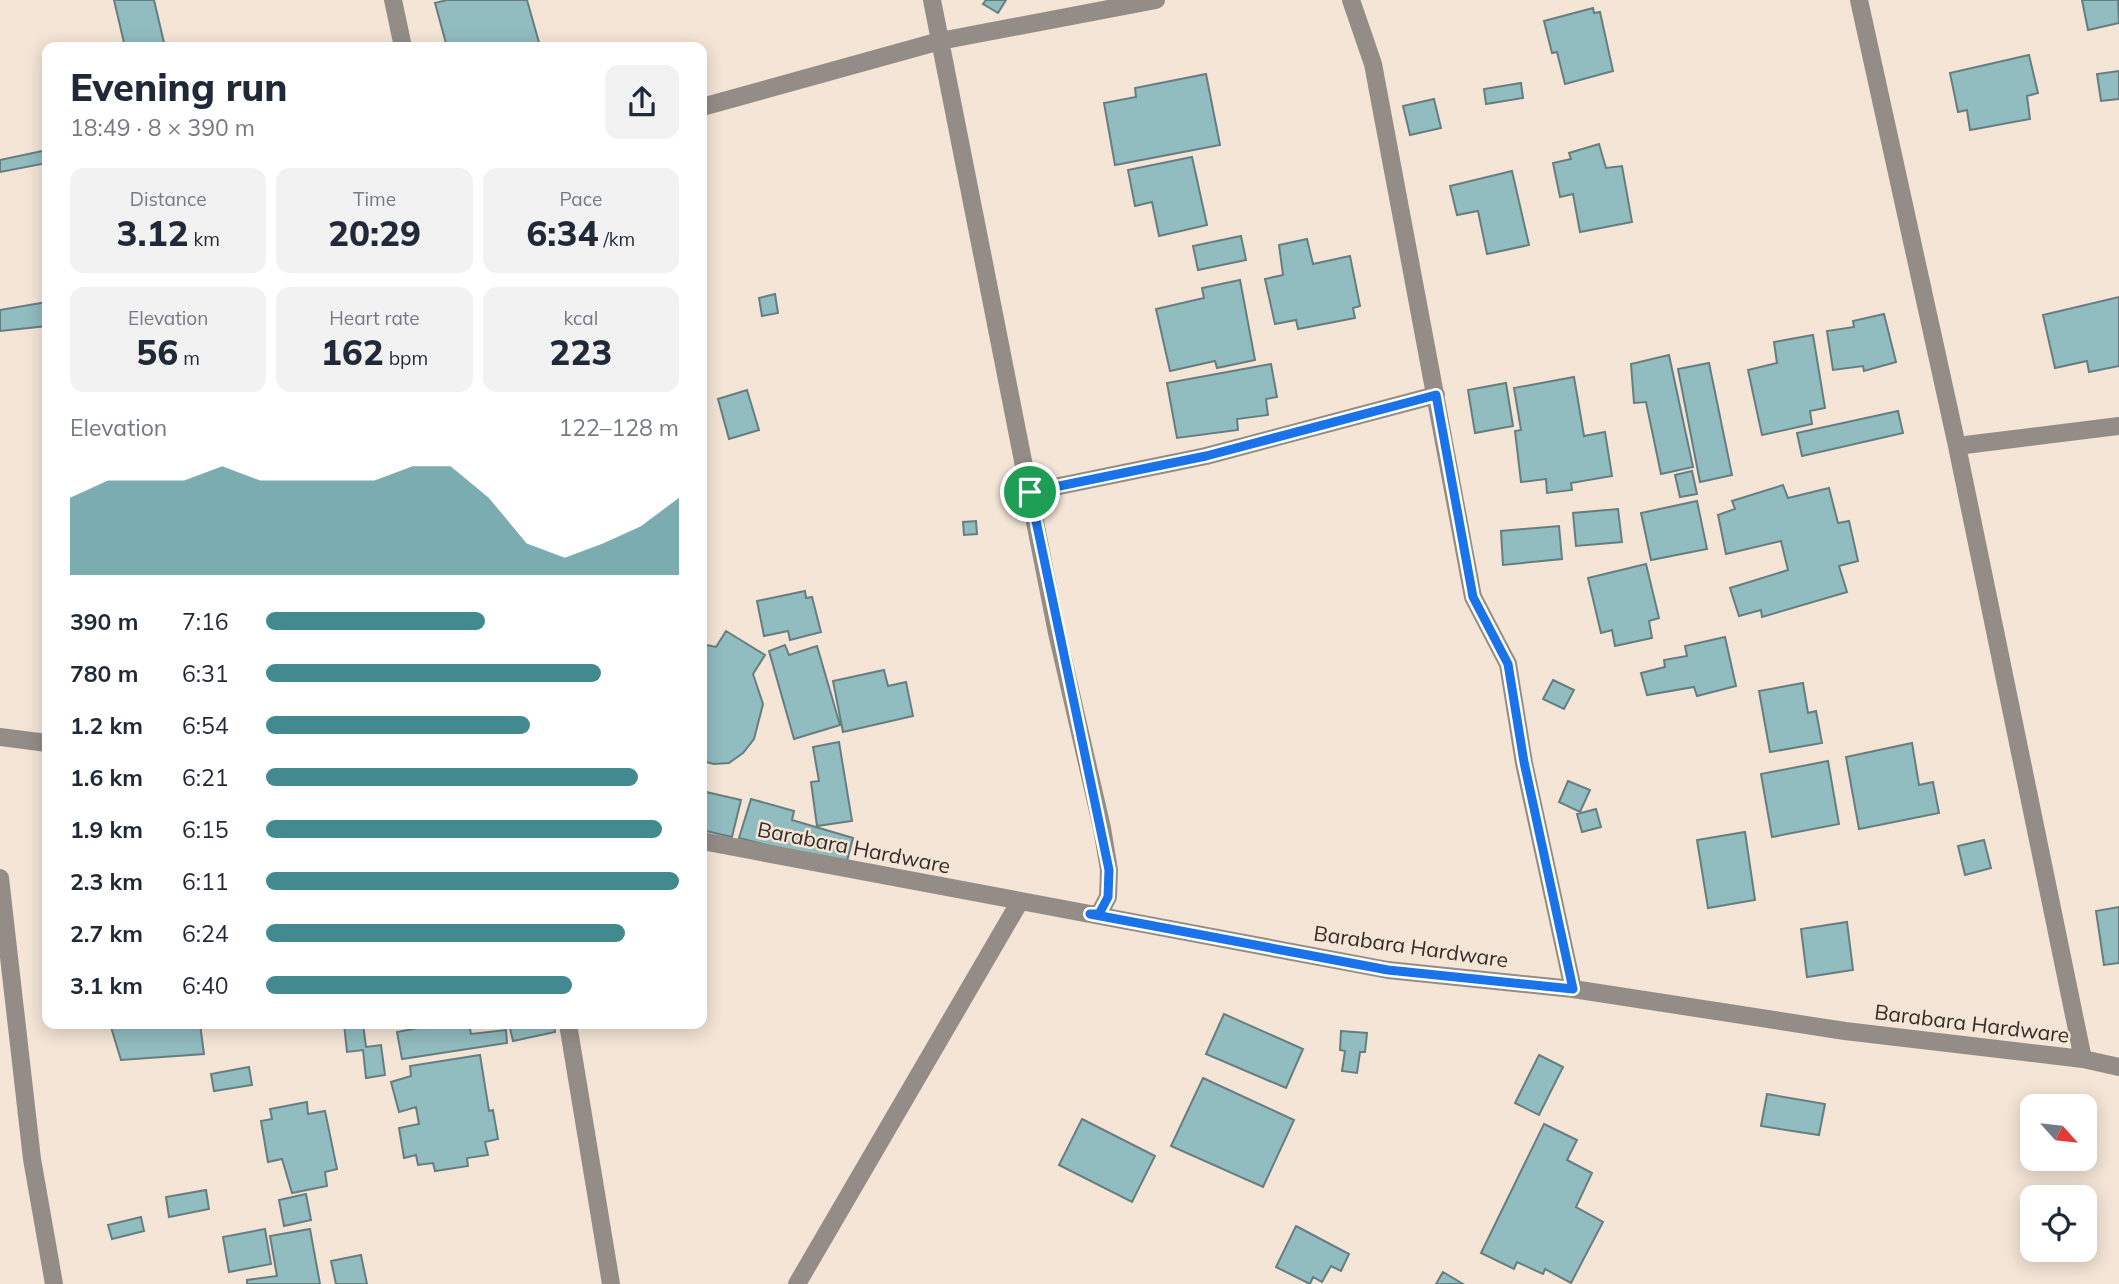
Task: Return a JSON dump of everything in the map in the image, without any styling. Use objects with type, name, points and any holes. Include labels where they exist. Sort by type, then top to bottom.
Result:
[{"type":"street","points":[[393,0],[402,42]]},
{"type":"street","points":[[932,0],[1109,870],[1108,897],[1099,914],[1090,914]]},
{"type":"street","points":[[707,106],[940,40],[1156,0]]},
{"type":"street","points":[[1350,0],[1373,64],[1473,597],[1508,664],[1524,762],[1573,989]]},
{"type":"street","points":[[1859,0],[1957,446],[2083,1059]]},
{"type":"street","points":[[1030,492],[1180,462],[1436,395]]},
{"type":"street","points":[[1957,446],[2119,426]]},
{"type":"street","points":[[0,737],[42,742]]},
{"type":"street","name":"Barabara Hardware","points":[[707,842],[1019,903],[1388,970],[1573,989],[1845,1031],[2083,1059],[2119,1067]]},
{"type":"street","points":[[0,878],[32,1159],[54,1284]]},
{"type":"street","points":[[797,1284],[1019,903]]},
{"type":"street","points":[[569,1029],[611,1284]]},
{"type":"building","points":[[114,0],[154,0],[164,42],[124,42]]},
{"type":"building","points":[[447,0],[527,0],[539,42],[446,42],[435,3]]},
{"type":"building","points":[[986,0],[1006,0],[998,13],[983,4]]},
{"type":"building","points":[[2082,0],[2118,0],[2119,23],[2088,30]]},
{"type":"building","points":[[1593,8],[1594,13],[1600,12],[1613,71],[1565,84],[1557,52],[1552,53],[1544,21]]},
{"type":"building","points":[[2029,55],[2038,93],[2027,96],[2030,119],[1970,130],[1967,110],[1958,112],[1950,73]]},
{"type":"building","points":[[2119,71],[2119,99],[2101,101],[2097,74]]},
{"type":"building","points":[[1206,74],[1220,145],[1115,165],[1104,103],[1136,97],[1135,88]]},
{"type":"building","points":[[1521,83],[1523,98],[1486,104],[1484,89]]},
{"type":"building","points":[[1434,99],[1441,128],[1410,135],[1403,106]]},
{"type":"building","points":[[1599,144],[1606,168],[1622,166],[1632,222],[1580,232],[1573,194],[1560,197],[1553,163],[1571,159],[1569,153]]},
{"type":"building","points":[[42,151],[42,164],[0,172],[0,160]]},
{"type":"building","points":[[1192,157],[1207,225],[1159,236],[1152,202],[1135,206],[1128,170]]},
{"type":"building","points":[[1512,171],[1529,245],[1487,254],[1478,211],[1457,215],[1450,186]]},
{"type":"building","points":[[1241,236],[1246,260],[1198,270],[1193,246]]},
{"type":"building","points":[[1307,239],[1313,264],[1350,256],[1360,306],[1353,308],[1355,318],[1298,329],[1296,320],[1275,324],[1265,279],[1283,275],[1279,245]]},
{"type":"building","points":[[1240,280],[1255,360],[1217,368],[1215,361],[1170,371],[1156,309],[1204,298],[1202,288]]},
{"type":"building","points":[[775,294],[778,313],[762,316],[759,298]]},
{"type":"building","points":[[2119,297],[2119,366],[2089,372],[2087,361],[2055,368],[2043,315]]},
{"type":"building","points":[[42,303],[42,327],[0,331],[0,310]]},
{"type":"building","points":[[1884,314],[1896,362],[1864,371],[1863,366],[1833,370],[1827,331],[1854,327],[1853,321]]},
{"type":"building","points":[[1813,335],[1825,408],[1810,411],[1812,424],[1762,435],[1748,370],[1777,363],[1774,342]]},
{"type":"building","points":[[1669,355],[1693,467],[1661,474],[1646,402],[1634,403],[1631,364]]},
{"type":"building","points":[[1709,363],[1732,475],[1700,482],[1678,369]]},
{"type":"building","points":[[1271,364],[1277,397],[1266,399],[1268,415],[1237,419],[1238,430],[1177,438],[1167,383]]},
{"type":"building","points":[[1574,377],[1584,436],[1605,432],[1612,476],[1571,483],[1572,490],[1547,493],[1546,479],[1521,482],[1515,431],[1521,430],[1514,388]]},
{"type":"building","points":[[1506,383],[1513,426],[1475,433],[1468,390]]},
{"type":"building","points":[[747,390],[759,430],[729,439],[718,399]]},
{"type":"building","points":[[1898,411],[1903,433],[1802,456],[1797,433]]},
{"type":"building","points":[[1692,471],[1697,494],[1680,497],[1675,475]]},
{"type":"building","points":[[1783,485],[1788,498],[1829,488],[1838,523],[1849,521],[1858,561],[1839,566],[1847,592],[1762,617],[1761,610],[1739,616],[1730,588],[1788,570],[1781,541],[1726,554],[1718,515],[1735,509],[1732,501]]},
{"type":"building","points":[[1697,501],[1707,549],[1651,560],[1641,513]]},
{"type":"building","points":[[1618,509],[1622,542],[1576,546],[1573,513]]},
{"type":"building","points":[[976,521],[977,534],[964,535],[963,522]]},
{"type":"building","points":[[1559,526],[1562,559],[1503,565],[1501,531]]},
{"type":"building","points":[[1646,564],[1659,618],[1649,621],[1652,638],[1615,646],[1612,630],[1601,633],[1588,578]]},
{"type":"building","points":[[805,591],[806,598],[812,597],[821,632],[790,640],[788,631],[764,636],[757,601]]},
{"type":"building","points":[[726,631],[765,655],[753,674],[763,704],[754,739],[743,753],[729,763],[714,764],[707,762],[707,645],[716,647]]},
{"type":"building","points":[[1725,637],[1736,686],[1697,696],[1694,687],[1647,695],[1641,673],[1665,667],[1664,660],[1687,656],[1685,646]]},
{"type":"building","points":[[785,645],[789,655],[817,646],[840,725],[794,739],[769,651]]},
{"type":"building","points":[[884,670],[888,686],[906,682],[913,716],[843,732],[833,681]]},
{"type":"building","points":[[1553,680],[1574,690],[1564,709],[1543,699]]},
{"type":"building","points":[[1803,683],[1808,713],[1816,711],[1822,743],[1770,752],[1759,691]]},
{"type":"building","points":[[839,742],[852,821],[817,826],[811,782],[819,781],[813,747]]},
{"type":"building","points":[[1912,743],[1919,785],[1933,782],[1939,813],[1859,829],[1846,757]]},
{"type":"building","points":[[1828,761],[1839,824],[1772,837],[1761,774]]},
{"type":"building","points":[[1568,781],[1590,790],[1580,812],[1559,802]]},
{"type":"building","points":[[707,792],[741,800],[732,837],[707,831]]},
{"type":"building","points":[[751,799],[794,811],[792,820],[853,838],[846,865],[739,838]]},
{"type":"building","points":[[1596,809],[1601,827],[1582,832],[1577,814]]},
{"type":"building","points":[[1745,832],[1755,900],[1708,908],[1697,840]]},
{"type":"building","points":[[1984,840],[1991,868],[1965,875],[1958,846]]},
{"type":"building","points":[[2119,907],[2119,963],[2104,965],[2096,911]]},
{"type":"building","points":[[1847,922],[1853,970],[1807,977],[1801,929]]},
{"type":"building","points":[[1224,1014],[1303,1049],[1286,1088],[1206,1054]]},
{"type":"building","points":[[112,1029],[201,1029],[204,1054],[121,1060]]},
{"type":"building","points":[[345,1029],[364,1029],[366,1047],[381,1045],[385,1075],[366,1078],[363,1050],[347,1052]]},
{"type":"building","points":[[413,1029],[470,1029],[471,1034],[506,1030],[507,1043],[402,1059],[397,1032]]},
{"type":"building","points":[[510,1029],[555,1029],[555,1032],[513,1041]]},
{"type":"building","points":[[1341,1031],[1367,1033],[1365,1052],[1360,1052],[1357,1073],[1342,1071],[1345,1051],[1340,1050]]},
{"type":"building","points":[[480,1055],[489,1111],[493,1110],[498,1139],[485,1142],[488,1155],[467,1158],[468,1166],[435,1171],[433,1163],[418,1165],[416,1155],[404,1158],[399,1128],[419,1124],[416,1107],[399,1112],[391,1082],[411,1076],[410,1066]]},
{"type":"building","points":[[1539,1055],[1563,1067],[1539,1115],[1515,1103]]},
{"type":"building","points":[[249,1067],[252,1085],[214,1091],[211,1074]]},
{"type":"building","points":[[1203,1078],[1294,1120],[1263,1187],[1171,1146]]},
{"type":"building","points":[[1767,1094],[1825,1104],[1819,1135],[1761,1126]]},
{"type":"building","points":[[307,1102],[308,1114],[325,1111],[337,1169],[325,1172],[327,1186],[292,1193],[282,1159],[268,1162],[261,1121],[272,1119],[270,1109]]},
{"type":"building","points":[[1082,1119],[1155,1156],[1132,1202],[1059,1165]]},
{"type":"building","points":[[1544,1124],[1577,1140],[1567,1160],[1592,1173],[1576,1207],[1603,1222],[1571,1283],[1545,1269],[1543,1274],[1517,1262],[1514,1269],[1481,1253]]},
{"type":"building","points":[[206,1190],[209,1209],[169,1217],[166,1197]]},
{"type":"building","points":[[306,1194],[311,1220],[284,1226],[279,1200]]},
{"type":"building","points":[[141,1217],[144,1231],[112,1239],[108,1225]]},
{"type":"building","points":[[1296,1226],[1349,1254],[1341,1271],[1331,1266],[1322,1282],[1313,1277],[1310,1284],[1276,1267]]},
{"type":"building","points":[[265,1229],[271,1264],[229,1272],[223,1237]]},
{"type":"building","points":[[310,1229],[320,1284],[247,1284],[247,1280],[277,1276],[270,1236]]},
{"type":"building","points":[[361,1255],[367,1284],[336,1284],[331,1261]]},
{"type":"building","points":[[1443,1272],[1463,1284],[1436,1284]]},
{"type":"route","points":[[1436,395],[1473,597],[1508,664],[1524,762],[1573,989],[1388,970],[1090,914],[1099,914],[1108,897],[1109,870],[1102,828],[1057,633],[1030,492],[1128,475],[1436,395]]}]
